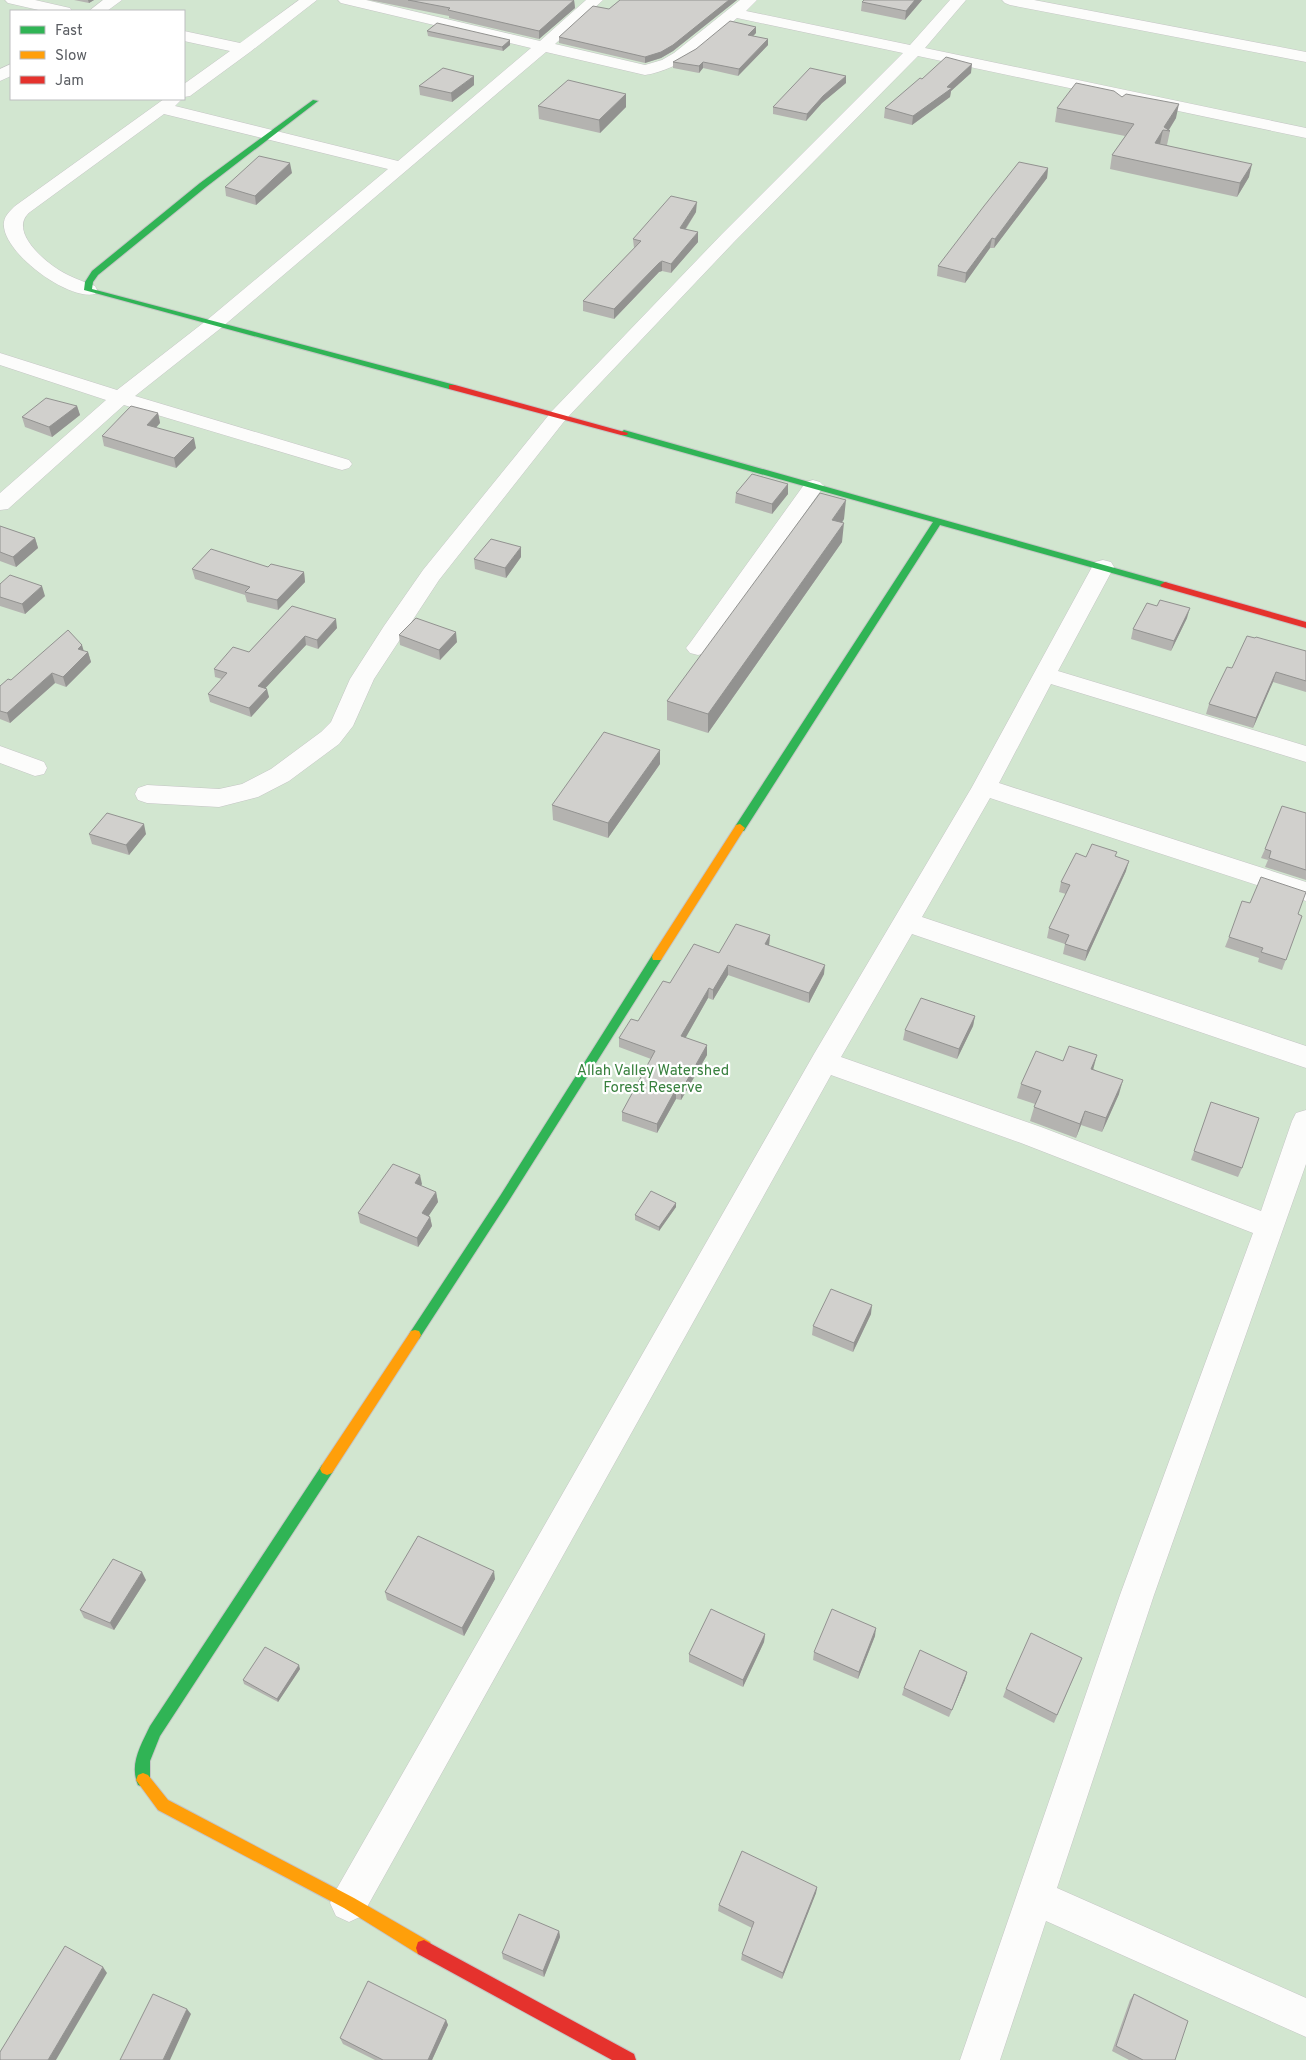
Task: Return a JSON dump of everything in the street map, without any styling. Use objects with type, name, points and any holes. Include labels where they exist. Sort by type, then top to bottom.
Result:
[{"type":"street","points":[[13,0],[59,10]]},
{"type":"street","points":[[99,10],[114,0]]},
{"type":"street","points":[[185,91],[308,0]]},
{"type":"street","points":[[346,0],[635,68],[655,70],[674,61],[749,0]]},
{"type":"street","points":[[147,794],[186,798],[219,798],[249,792],[280,774],[330,738],[341,726],[362,679],[392,631],[431,575],[559,415],[728,238],[913,52],[958,0]]},
{"type":"street","points":[[1010,0],[1306,57]]},
{"type":"street","points":[[0,504],[120,398],[214,324],[543,46],[587,1]]},
{"type":"street","points":[[734,13],[1306,133]]},
{"type":"street","points":[[185,36],[244,49]]},
{"type":"street","points":[[88,290],[89,282],[95,273],[203,185],[315,101]]},
{"type":"street","points":[[401,167],[268,135],[168,103],[29,204],[14,218],[13,223],[16,236],[30,256],[40,266],[53,276],[88,290],[559,415],[1306,625]]},
{"type":"street","points":[[0,359],[120,398],[342,464]]},
{"type":"street","points":[[698,648],[813,486]]},
{"type":"street","points":[[628,2060],[460,1970],[349,1903],[163,1806],[144,1786],[140,1763],[155,1731],[504,1199],[938,521]]},
{"type":"street","points":[[349,1903],[824,1062],[984,787],[1046,676],[1103,567]]},
{"type":"street","points":[[1046,676],[1306,754]]},
{"type":"street","points":[[0,754],[35,768]]},
{"type":"street","points":[[984,787],[1306,892]]},
{"type":"street","points":[[907,922],[1306,1056]]},
{"type":"street","points":[[824,1062],[1031,1135],[1270,1227]]},
{"type":"street","points":[[980,2060],[1137,1595],[1270,1227],[1306,1121]]},
{"type":"street","points":[[1035,1897],[1306,2018]]},
{"type":"green space","name":"Allah Valley Watershed Forest Reserve","points":[[0,0],[1306,0],[1306,2060],[0,2060]]},
{"type":"building","points":[[408,0],[574,0],[539,31],[448,10],[450,8]]},
{"type":"building","points":[[620,0],[729,0],[673,45],[661,52],[645,57],[559,37],[593,6],[609,9]]},
{"type":"building","points":[[864,0],[915,0],[906,11],[862,2]]},
{"type":"building","points":[[730,21],[756,27],[748,35],[768,39],[739,69],[703,62],[699,66],[673,62],[696,49]]},
{"type":"building","points":[[437,23],[510,40],[502,47],[427,31]]},
{"type":"building","points":[[946,57],[972,64],[947,87],[952,88],[913,116],[885,108],[920,78],[922,79]]},
{"type":"building","points":[[443,68],[474,76],[451,93],[419,86]]},
{"type":"building","points":[[810,68],[846,76],[823,96],[807,114],[773,107]]},
{"type":"building","points":[[568,80],[626,94],[599,120],[538,106]]},
{"type":"building","points":[[1076,83],[1114,91],[1122,97],[1126,94],[1179,104],[1164,127],[1170,131],[1163,130],[1155,143],[1252,164],[1240,183],[1112,155],[1134,124],[1057,108]]},
{"type":"building","points":[[259,156],[290,163],[255,196],[225,187]]},
{"type":"building","points":[[1019,162],[1048,168],[995,239],[992,238],[966,273],[938,266],[984,206]]},
{"type":"building","points":[[671,196],[697,202],[680,228],[698,232],[671,264],[662,261],[659,263],[614,309],[583,301],[641,241],[633,239]]},
{"type":"building","points":[[46,398],[77,406],[49,427],[22,417]]},
{"type":"building","points":[[131,406],[158,413],[147,425],[194,438],[174,458],[102,436]]},
{"type":"building","points":[[752,474],[788,484],[772,504],[736,493]]},
{"type":"building","points":[[820,493],[846,500],[832,520],[844,523],[708,714],[667,701]]},
{"type":"building","points":[[0,526],[35,538],[13,557],[0,552]]},
{"type":"building","points":[[491,539],[521,547],[505,568],[474,559]]},
{"type":"building","points":[[211,549],[268,567],[271,564],[304,572],[277,600],[245,592],[250,587],[192,569]]},
{"type":"building","points":[[10,575],[42,586],[22,604],[0,597],[0,584]]},
{"type":"building","points":[[1160,600],[1190,608],[1174,641],[1133,629],[1147,603],[1157,606]]},
{"type":"building","points":[[292,606],[336,619],[317,640],[305,636],[258,686],[267,689],[249,708],[208,694],[227,673],[214,669],[233,647],[249,652]]},
{"type":"building","points":[[416,618],[456,632],[439,650],[399,635]]},
{"type":"building","points":[[68,630],[82,645],[78,649],[88,652],[63,677],[52,673],[7,713],[0,711],[0,686],[8,679],[11,680]]},
{"type":"building","points":[[1247,636],[1306,651],[1306,681],[1276,672],[1256,718],[1209,704],[1227,667],[1232,668]]},
{"type":"building","points":[[604,732],[660,750],[608,823],[552,805]]},
{"type":"building","points":[[1282,806],[1306,813],[1306,870],[1269,858],[1271,851],[1265,849]]},
{"type":"building","points":[[107,813],[144,824],[126,845],[89,834]]},
{"type":"building","points":[[1092,844],[1117,852],[1115,856],[1129,861],[1087,951],[1065,944],[1069,935],[1049,928],[1070,885],[1061,882],[1076,853],[1086,857]]},
{"type":"building","points":[[1261,877],[1306,892],[1298,914],[1302,916],[1286,960],[1261,952],[1263,948],[1229,937],[1242,901],[1250,903]]},
{"type":"building","points":[[736,924],[770,935],[765,944],[825,965],[809,993],[728,965],[713,990],[709,988],[681,1036],[707,1045],[681,1091],[676,1089],[657,1124],[622,1112],[655,1051],[619,1038],[631,1019],[638,1021],[663,981],[670,983],[694,944],[719,953]]},
{"type":"building","points":[[921,998],[975,1016],[959,1049],[905,1030]]},
{"type":"building","points":[[1069,1046],[1097,1055],[1091,1069],[1123,1080],[1106,1118],[1085,1111],[1080,1124],[1034,1107],[1041,1091],[1021,1084],[1036,1051],[1063,1061]]},
{"type":"building","points":[[1211,1102],[1259,1118],[1242,1168],[1194,1151]]},
{"type":"building","points":[[393,1164],[420,1175],[415,1183],[436,1192],[422,1213],[430,1217],[417,1238],[358,1213]]},
{"type":"building","points":[[651,1191],[676,1203],[659,1227],[635,1215]]},
{"type":"building","points":[[831,1289],[872,1305],[854,1343],[813,1326]]},
{"type":"building","points":[[418,1536],[494,1571],[462,1628],[385,1592]]},
{"type":"building","points":[[113,1559],[142,1572],[110,1623],[80,1610]]},
{"type":"building","points":[[711,1609],[765,1634],[743,1680],[689,1654]]},
{"type":"building","points":[[832,1609],[876,1628],[859,1672],[814,1652]]},
{"type":"building","points":[[1031,1633],[1082,1658],[1057,1715],[1006,1689]]},
{"type":"building","points":[[265,1647],[299,1665],[277,1699],[243,1680]]},
{"type":"building","points":[[920,1650],[967,1672],[952,1710],[904,1688]]},
{"type":"building","points":[[742,1851],[817,1887],[783,1973],[742,1954],[754,1922],[719,1905]]},
{"type":"building","points":[[519,1914],[559,1931],[543,1971],[502,1953]]},
{"type":"building","points":[[65,1946],[103,1967],[48,2060],[0,2060],[0,2052]]},
{"type":"building","points":[[368,1981],[446,2020],[428,2060],[383,2060],[340,2038]]},
{"type":"building","points":[[153,1994],[187,2009],[163,2060],[120,2060]]},
{"type":"building","points":[[1134,1994],[1188,2021],[1175,2060],[1143,2060],[1116,2046]]},
{"type":"traffic: fast","points":[[315,101],[203,185],[95,273],[89,282],[88,290],[452,387]]},
{"type":"traffic: fast","points":[[624,433],[1165,585]]},
{"type":"traffic: fast","points":[[740,828],[938,521]]},
{"type":"traffic: fast","points":[[415,1335],[504,1199],[657,957]]},
{"type":"traffic: fast","points":[[143,1780],[142,1761],[155,1731],[327,1469]]},
{"type":"traffic: slow","points":[[657,957],[740,828]]},
{"type":"traffic: slow","points":[[327,1469],[415,1335]]},
{"type":"traffic: slow","points":[[143,1780],[163,1805],[349,1903],[424,1948]]},
{"type":"traffic: jam","points":[[452,387],[624,433]]},
{"type":"traffic: jam","points":[[1165,585],[1306,625]]},
{"type":"traffic: jam","points":[[424,1948],[628,2060]]}]
